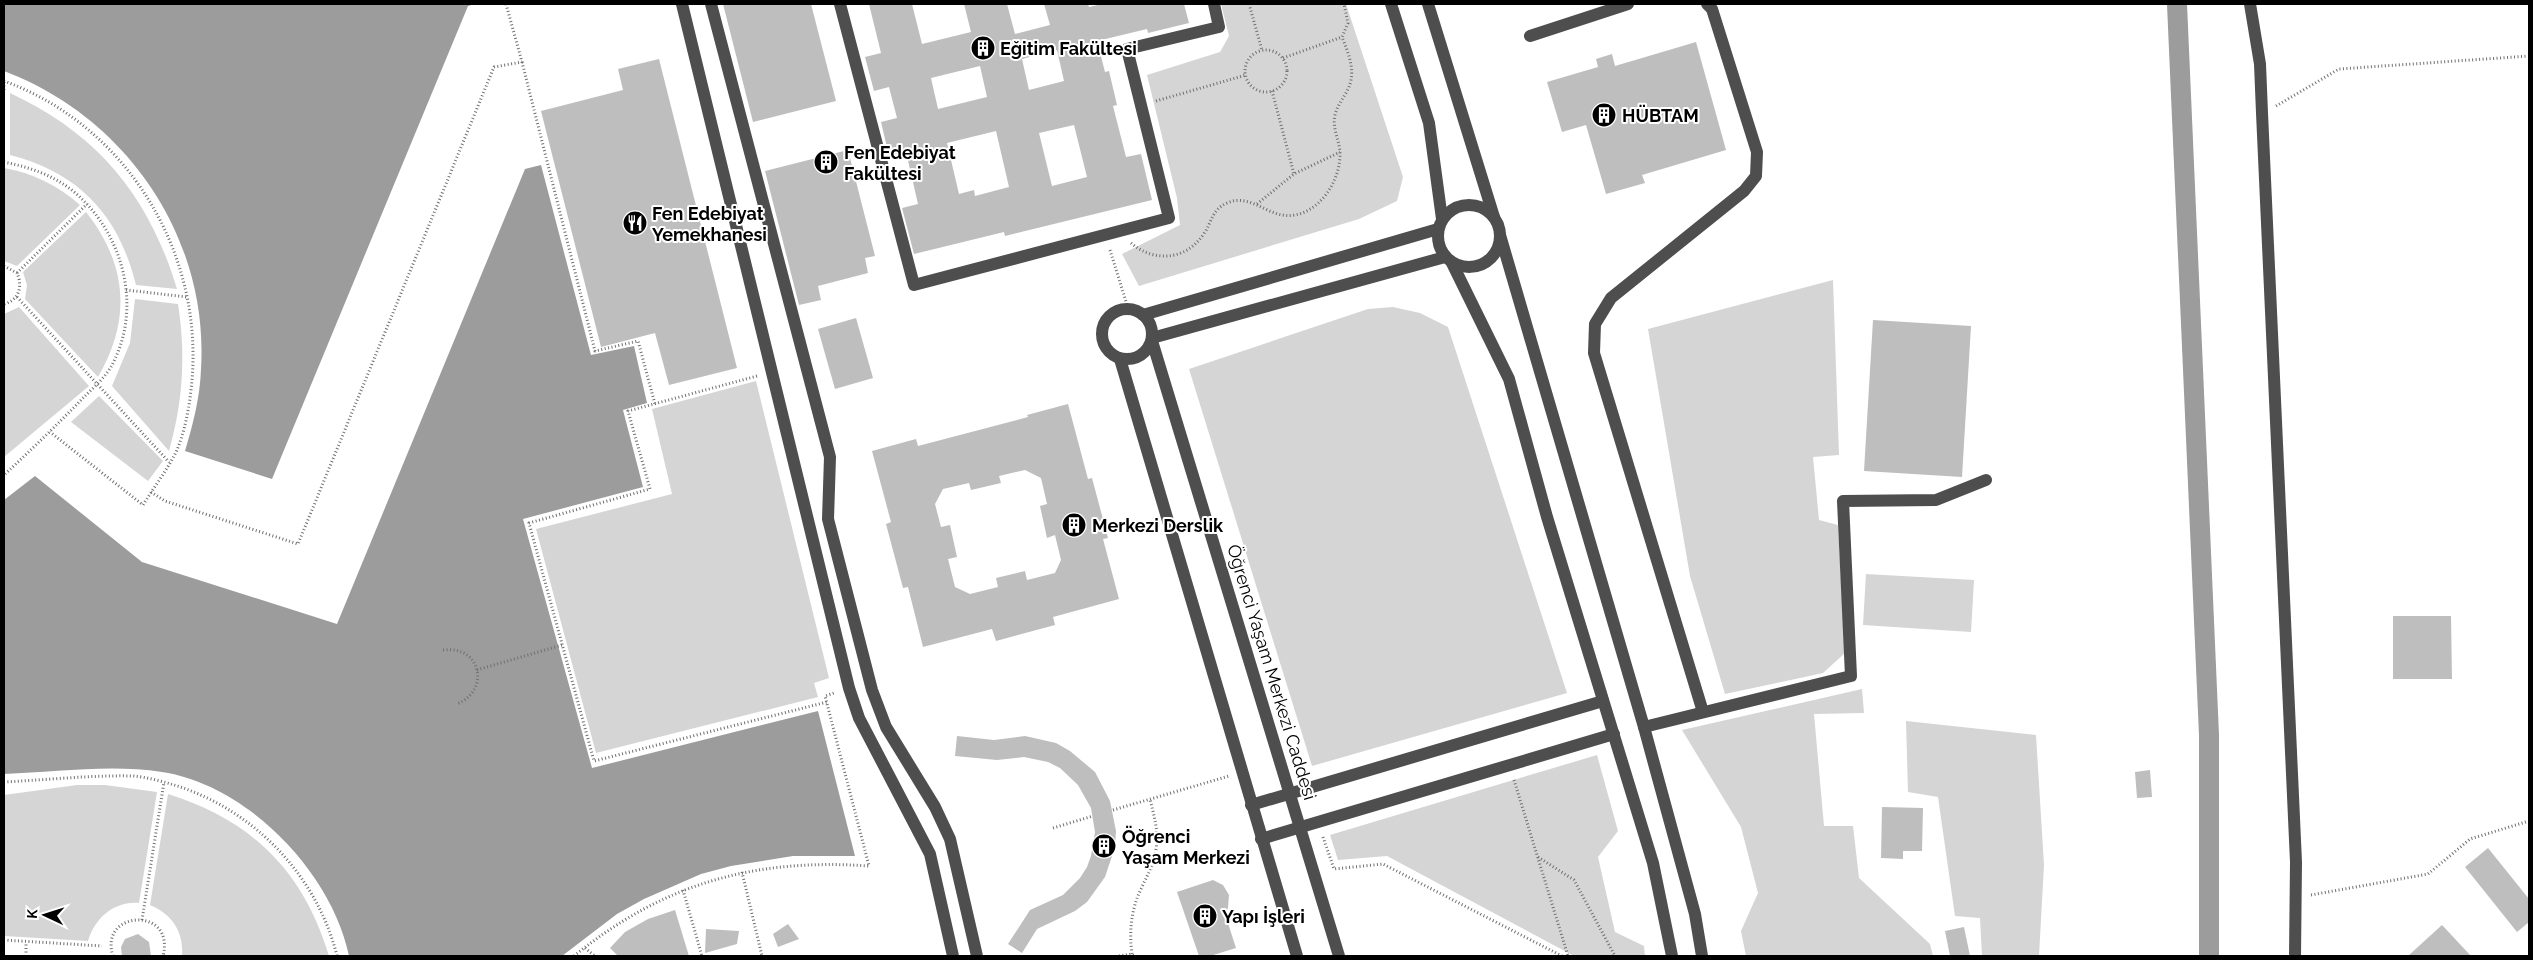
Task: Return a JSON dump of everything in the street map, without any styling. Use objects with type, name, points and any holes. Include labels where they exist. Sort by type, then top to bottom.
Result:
[{"type":"street","points":[[682,4],[849,688],[859,718],[930,854],[953,956]]},
{"type":"street","points":[[711,4],[830,457],[828,519],[872,690],[886,727],[935,807],[950,840],[977,956]]},
{"type":"street","points":[[840,4],[914,285],[1169,218],[1127,49],[1220,27],[1214,4]]},
{"type":"street","points":[[1391,4],[1430,123],[1440,224],[1437,239],[1509,379],[1603,701],[1653,863],[1672,956]]},
{"type":"street","points":[[1428,4],[1500,236],[1644,727],[1695,914],[1702,956]]},
{"type":"street","points":[[1530,36],[1628,4]]},
{"type":"street","points":[[1702,712],[1594,353],[1594,324],[1611,298],[1744,190],[1756,176],[1757,152],[1712,9],[1707,4]]},
{"type":"street","points":[[2250,4],[2260,64],[2296,862],[2295,956]]},
{"type":"street","points":[[1143,315],[1440,224],[1458,207],[1477,206],[1494,217]]},
{"type":"street","points":[[1152,339],[1448,260],[1470,268],[1488,261],[1495,254],[1500,236]]},
{"type":"street","points":[[1120,359],[1137,358],[1146,351],[1152,339],[1152,329],[1148,319],[1128,308],[1117,310],[1109,316],[1102,332],[1102,341],[1106,349],[1120,359],[1297,956]]},
{"type":"street","name":"Öğrenci Yaşam Merkezi Caddesi","points":[[1152,339],[1339,956]]},
{"type":"street","points":[[1644,727],[1850,676],[1843,501],[1936,500],[1986,480]]},
{"type":"street","points":[[1251,805],[1603,701]]},
{"type":"street","points":[[1261,838],[1614,734]]},
{"type":"path","points":[[506,4],[596,351],[638,341],[655,404]]},
{"type":"path","points":[[1248,4],[1262,50]]},
{"type":"path","points":[[1111,233],[1142,253],[1151,256],[1171,256],[1185,251],[1198,242],[1204,234],[1211,216],[1225,203],[1242,200],[1258,204],[1274,213],[1283,215],[1294,215],[1313,208],[1334,182],[1338,170],[1340,152],[1335,134],[1335,114],[1348,89],[1352,71],[1342,37],[1348,23],[1344,4]]},
{"type":"path","points":[[1283,58],[1342,37]]},
{"type":"path","points":[[1262,50],[1271,50],[1283,58],[1287,65],[1285,80],[1281,86],[1272,91],[1261,91],[1254,88],[1246,75],[1247,62],[1251,56],[1262,50]]},
{"type":"path","points":[[2262,113],[2339,69],[2529,56]]},
{"type":"path","points":[[151,492],[165,501],[298,544],[494,67],[522,62]]},
{"type":"path","points":[[1141,105],[1246,75]]},
{"type":"path","points":[[4,90],[4,81],[61,109],[92,133],[127,168],[145,192],[164,227],[182,274],[188,297],[192,332],[190,392],[177,450],[143,505],[50,432]]},
{"type":"path","points":[[1272,91],[1294,174]]},
{"type":"path","points":[[1258,204],[1294,174],[1340,152]]},
{"type":"path","points":[[4,162],[39,171],[72,191],[87,204],[99,218],[118,252],[126,290],[125,328],[113,365],[50,432],[4,474]]},
{"type":"path","points":[[16,273],[87,204]]},
{"type":"path","points":[[1111,233],[1128,308]]},
{"type":"path","points":[[4,266],[16,273],[20,289],[16,297],[4,304]]},
{"type":"path","points":[[126,290],[188,297]]},
{"type":"path","points":[[16,297],[169,462]]},
{"type":"path","points":[[772,372],[628,411],[650,489],[529,523],[560,646],[594,761],[827,702]]},
{"type":"path","points":[[478,670],[560,646]]},
{"type":"path","points":[[443,650],[458,650],[465,653],[475,663],[478,670],[476,688],[472,695],[457,704]]},
{"type":"path","points":[[574,956],[626,919],[683,890],[742,872],[802,864],[869,866],[825,696],[849,688]]},
{"type":"path","points":[[1510,765],[1568,956]]},
{"type":"path","points":[[1113,810],[1242,772]]},
{"type":"path","points":[[4,782],[134,776],[164,782],[208,798],[231,810],[271,842],[303,879],[326,923],[337,956]]},
{"type":"path","points":[[142,920],[164,782]]},
{"type":"path","points":[[1119,956],[1132,955],[1131,918],[1135,902],[1149,876],[1156,851],[1157,828],[1150,799]]},
{"type":"path","points":[[1053,828],[1093,816]]},
{"type":"path","points":[[2296,898],[2428,874],[2470,839],[2529,821]]},
{"type":"path","points":[[1319,822],[1334,869],[1383,864],[1562,956]]},
{"type":"path","points":[[1538,856],[1574,880],[1615,956]]},
{"type":"path","points":[[742,872],[762,956]]},
{"type":"path","points":[[683,890],[702,956]]},
{"type":"path","points":[[113,956],[111,942],[118,928],[131,920],[142,920],[154,924],[161,931],[165,948],[163,956]]},
{"type":"path","points":[[4,940],[102,946]]},
{"type":"path","points":[[26,942],[26,956]]},
{"type":"path","points":[[585,948],[595,956]]},
{"type":"shaded area","points":[[4,4],[475,4],[468,6],[272,479],[185,451],[198,401],[201,369],[200,320],[191,273],[174,229],[151,188],[122,151],[87,118],[48,92],[4,71]]},
{"type":"shaded area","points":[[1221,4],[1346,4],[1403,177],[1397,201],[1359,219],[1139,286],[1122,254],[1180,225],[1177,198],[1147,75],[1220,52],[1229,36]]},
{"type":"shaded area","points":[[10,93],[41,109],[69,128],[94,149],[116,172],[135,197],[151,225],[177,289],[136,285],[129,260],[119,238],[107,218],[93,201],[57,173],[10,155]]},
{"type":"shaded area","points":[[541,165],[591,355],[634,346],[647,403],[623,410],[643,487],[523,519],[592,768],[818,711],[855,856],[793,856],[731,866],[701,874],[644,899],[617,914],[562,956],[349,956],[340,925],[325,894],[305,865],[281,838],[254,814],[225,795],[194,780],[162,772],[143,770],[83,769],[4,774],[4,500],[35,476],[142,562],[337,624],[525,169]]},
{"type":"shaded area","points":[[4,168],[25,173],[44,181],[62,191],[80,205],[17,266],[4,261]]},
{"type":"shaded area","points":[[86,212],[100,232],[110,252],[117,272],[120,292],[120,313],[116,334],[109,355],[98,377],[25,299],[27,285],[23,272]]},
{"type":"shaded area","points":[[1833,280],[1839,455],[1813,457],[1819,520],[1838,525],[1845,653],[1823,673],[1725,694],[1690,576],[1648,329]]},
{"type":"shaded area","points":[[135,299],[178,304],[182,342],[182,378],[174,433],[169,451],[112,386],[130,343]]},
{"type":"shaded area","points":[[19,307],[89,386],[4,457],[4,314]]},
{"type":"shaded area","points":[[1393,307],[1420,313],[1448,327],[1567,693],[1312,766],[1189,369],[1368,309]]},
{"type":"shaded area","points":[[756,381],[829,678],[814,683],[818,697],[596,753],[536,529],[672,494],[652,409]]},
{"type":"shaded area","points":[[99,396],[163,461],[148,481],[71,422]]},
{"type":"shaded area","points":[[1866,574],[1974,580],[1971,632],[1863,625]]},
{"type":"shaded area","points":[[1862,689],[1864,713],[1814,714],[1824,826],[1853,826],[1859,878],[1930,944],[1933,956],[1746,956],[1741,931],[1758,893],[1741,827],[1682,730]]},
{"type":"shaded area","points":[[1906,721],[2036,735],[2044,865],[2039,956],[1982,956],[1980,918],[1955,916],[1938,797],[1908,792]]},
{"type":"shaded area","points":[[1597,755],[1618,831],[1598,857],[1615,932],[1644,946],[1645,956],[1574,956],[1387,856],[1338,860],[1330,835]]},
{"type":"shaded area","points":[[77,785],[105,785],[157,792],[139,903],[121,905],[107,913],[95,925],[88,941],[4,936],[4,795]]},
{"type":"shaded area","points":[[168,794],[198,805],[225,818],[271,853],[305,899],[318,926],[329,956],[182,956],[181,939],[175,925],[165,913],[150,905]]},
{"type":"building","points":[[723,4],[811,4],[836,101],[753,122]]},
{"type":"building","points":[[869,4],[912,4],[922,44],[971,32],[964,4],[1007,4],[1015,34],[1050,25],[1044,4],[1088,4],[1089,7],[1102,4],[1184,4],[1189,23],[1148,33],[1147,29],[1097,41],[1105,72],[1109,71],[1117,105],[1113,106],[1126,157],[1141,154],[1152,200],[1005,236],[1004,232],[914,254],[902,208],[918,204],[906,152],[889,156],[881,122],[897,118],[889,87],[874,91],[865,57],[881,53]],"holes":[[[1057,50],[1064,81],[1029,90],[1022,59]],[[980,66],[987,97],[938,109],[931,78]],[[1074,125],[1087,177],[1052,186],[1039,133]],[[996,131],[1009,187],[975,196],[974,190],[959,194],[947,143]]]},
{"type":"building","name":"HÜBTAM","points":[[1696,42],[1726,150],[1642,175],[1645,183],[1606,194],[1586,125],[1562,132],[1547,82],[1598,67],[1596,59],[1612,54],[1615,66]]},
{"type":"building","name":"Fen Edebiyat Yemekhanesi","points":[[659,59],[737,368],[669,385],[655,333],[601,347],[541,111],[623,90],[618,69]]},
{"type":"building","points":[[848,150],[875,256],[865,258],[868,273],[818,286],[821,300],[799,305],[765,171]]},
{"type":"building","points":[[856,318],[873,378],[835,389],[818,329]]},
{"type":"building","points":[[1873,320],[1971,326],[1962,477],[1864,471]]},
{"type":"building","name":"Merkezi Derslik","points":[[1068,404],[1088,479],[1092,478],[1108,538],[1103,539],[1119,599],[1053,617],[1055,625],[996,641],[992,629],[923,647],[908,587],[903,588],[886,524],[891,522],[872,451],[916,439],[918,446],[1028,417],[1027,415]],"holes":[[[1025,470],[1041,478],[1047,504],[1040,506],[1047,538],[1055,535],[1061,560],[1055,573],[1027,580],[1025,571],[996,578],[998,587],[970,594],[955,587],[948,559],[957,557],[950,525],[941,527],[935,504],[943,489],[969,483],[971,490],[1001,483],[999,476]]]},
{"type":"building","points":[[2393,616],[2451,616],[2452,679],[2393,679]]},
{"type":"building","name":"Öğrenci Yaşam Merkezi","points":[[957,736],[994,740],[1025,736],[1056,743],[1070,751],[1095,772],[1110,801],[1116,831],[1115,847],[1105,877],[1087,902],[1075,911],[1037,929],[1022,953],[1008,944],[1030,910],[1063,895],[1080,878],[1087,867],[1095,832],[1091,808],[1078,785],[1060,768],[1048,762],[1024,757],[997,760],[955,756]]},
{"type":"building","points":[[2150,770],[2152,797],[2137,798],[2135,772]]},
{"type":"building","points":[[1882,807],[1923,808],[1922,851],[1903,851],[1903,859],[1881,858]]},
{"type":"building","points":[[2488,848],[2529,899],[2529,922],[2517,932],[2465,867]]},
{"type":"building","name":"Yapı İşleri","points":[[1213,880],[1223,885],[1229,895],[1228,908],[1225,914],[1236,948],[1210,956],[1199,956],[1177,892]]},
{"type":"building","points":[[675,910],[689,956],[618,956],[610,948],[625,932],[648,919]]},
{"type":"building","points":[[788,924],[799,939],[778,947],[773,934]]},
{"type":"building","points":[[2442,925],[2471,956],[2408,956],[2431,935]]},
{"type":"building","points":[[1964,927],[1970,956],[1950,956],[1945,931]]},
{"type":"building","points":[[706,929],[739,931],[737,944],[705,953]]},
{"type":"building","points":[[138,934],[149,942],[151,956],[122,956],[121,947],[125,939]]},
{"type":"waterway","points":[[2177,4],[2209,735],[2209,956]]},
{"type":"place","name":"Eğitim Fakültesi","points":[[983,48]]},
{"type":"place","name":"HÜBTAM","points":[[1604,115]]},
{"type":"place","name":"Fen Edebiyat Fakültesi","points":[[826,162]]},
{"type":"place","name":"Fen Edebiyat Yemekhanesi","points":[[635,223]]},
{"type":"place","name":"Merkezi Derslik","points":[[1074,525]]},
{"type":"place","name":"Öğrenci Yaşam Merkezi","points":[[1104,846]]},
{"type":"place","name":"Yapı İşleri","points":[[1205,916]]}]
